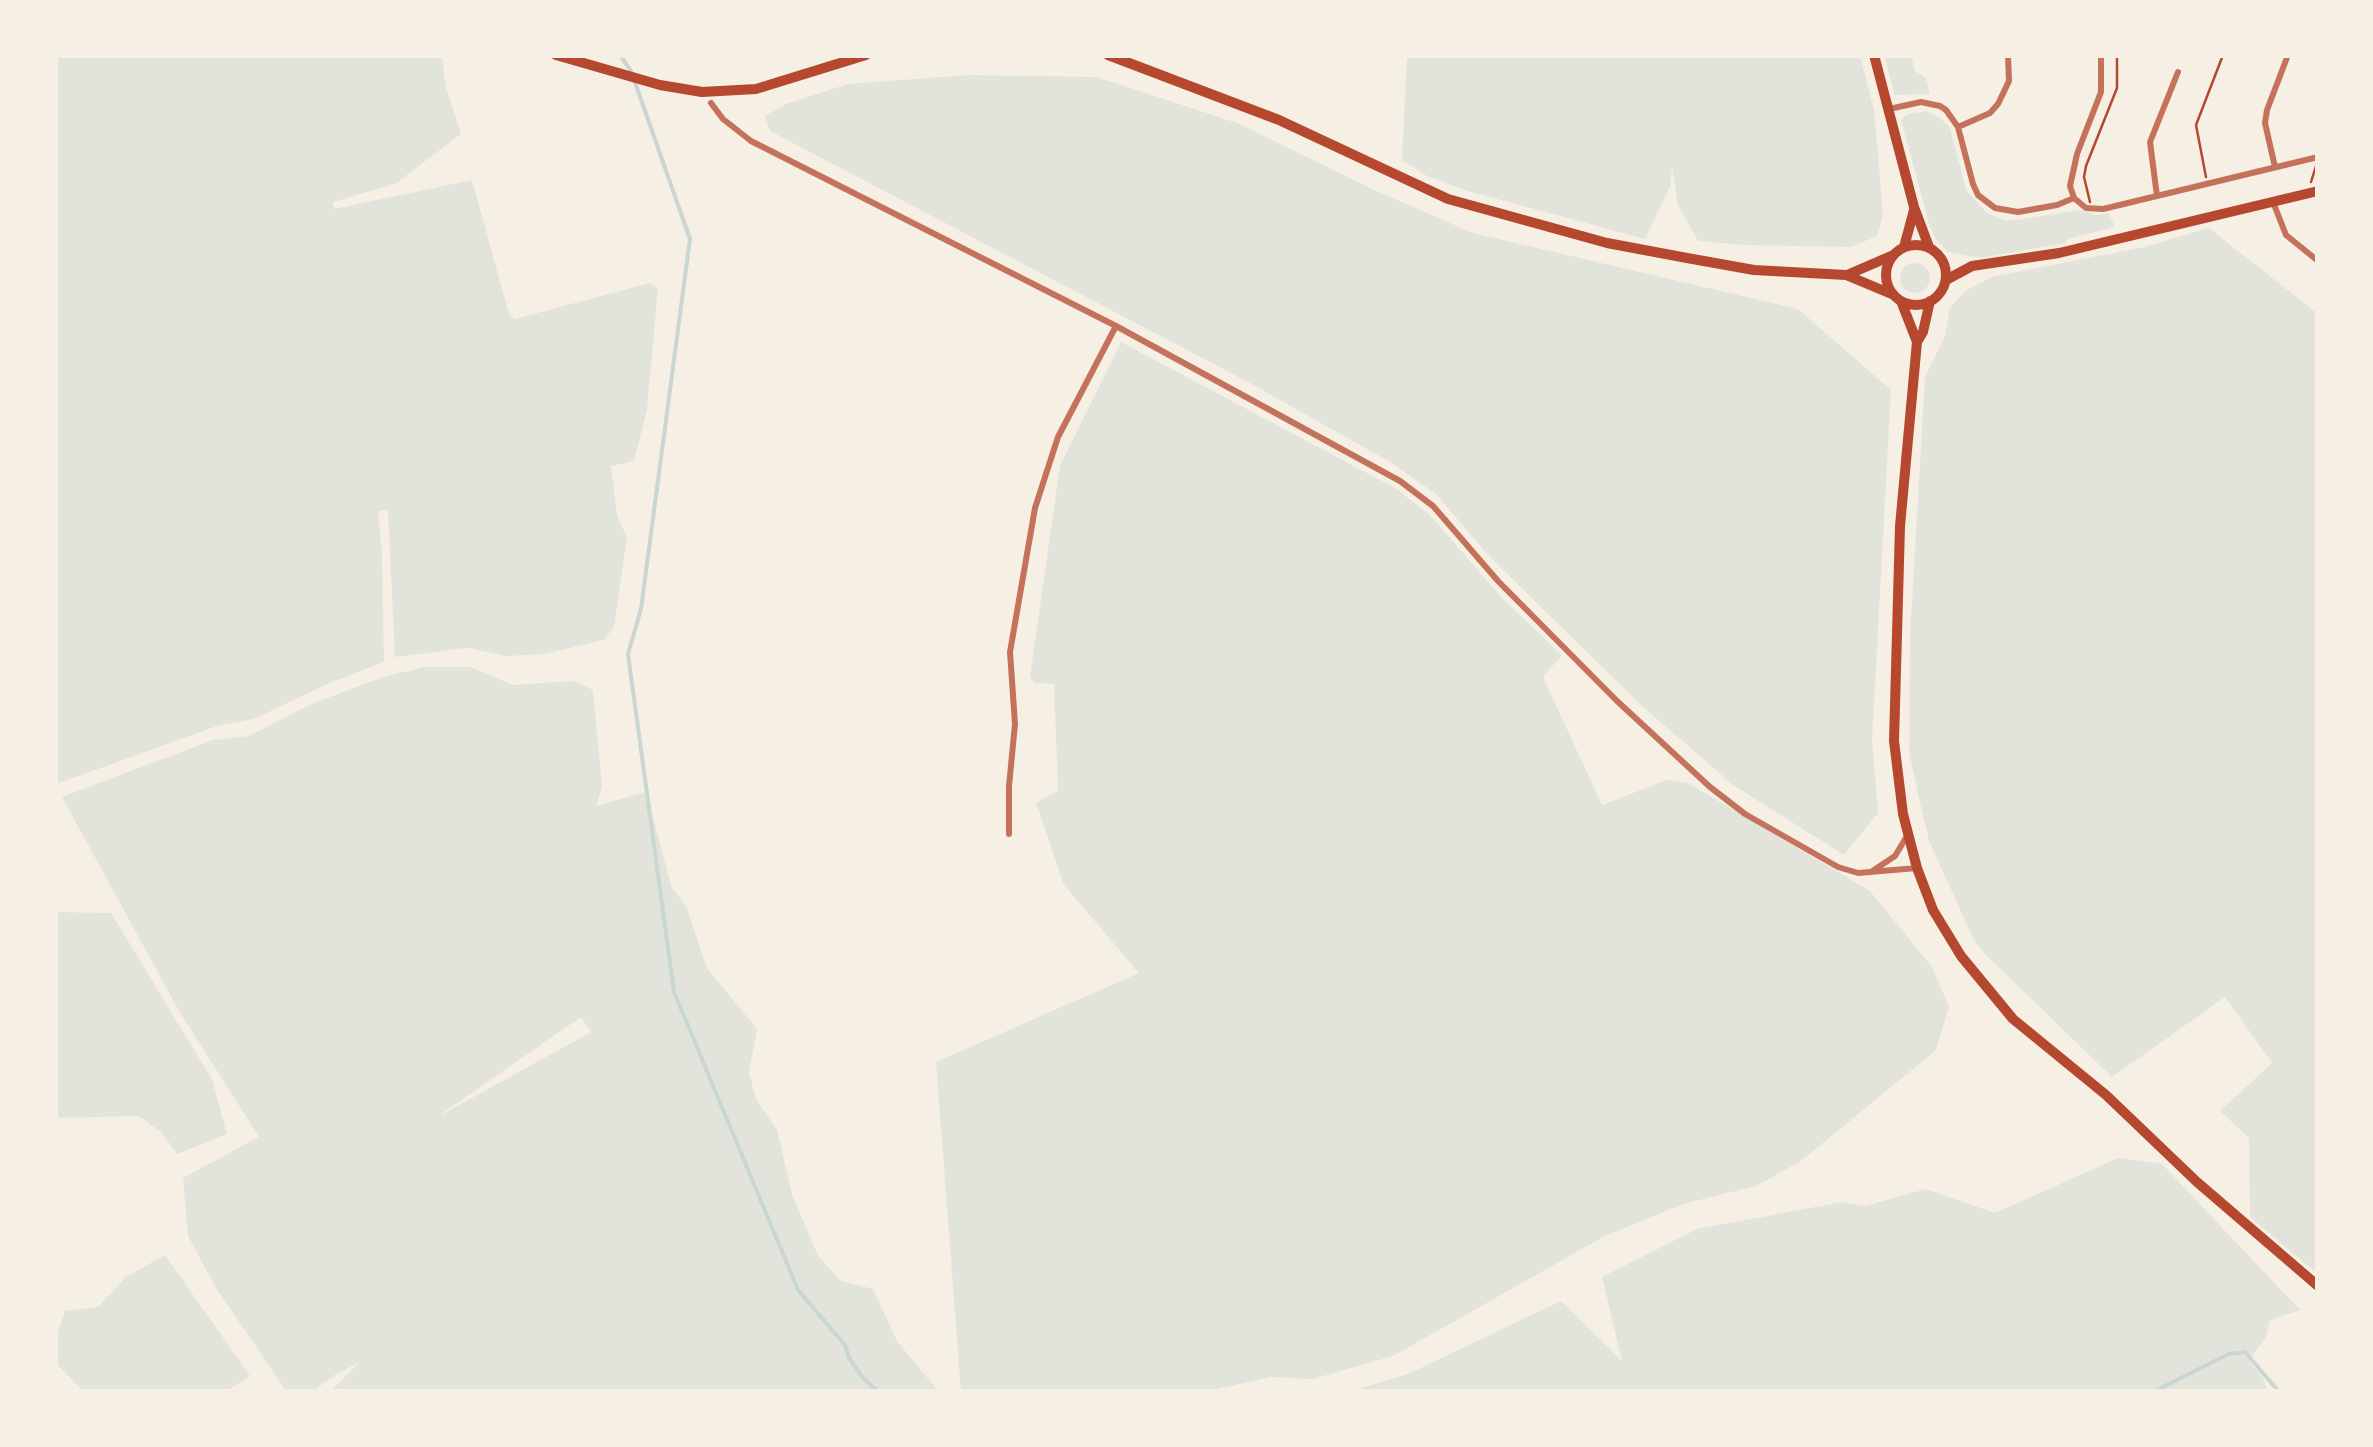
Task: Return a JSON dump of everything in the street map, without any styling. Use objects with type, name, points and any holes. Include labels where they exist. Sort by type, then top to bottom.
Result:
[{"type":"highway","points":[[559,56],[660,85],[702,92],[756,89],[866,55]]},
{"type":"highway","points":[[1108,55],[1280,120],[1448,199],[1607,243],[1754,270],[1846,275],[1914,304],[1930,301],[1940,293],[1946,280],[1940,256]]},
{"type":"highway","points":[[1874,55],[1914,206],[1929,247]]},
{"type":"highway","points":[[1946,280],[1972,266],[2059,253],[2273,202],[2314,186]]},
{"type":"highway","points":[[1914,206],[1887,278],[1917,342]]},
{"type":"highway","points":[[1846,275],[1914,244],[1972,266]]},
{"type":"highway","points":[[1930,301],[1917,342],[1900,526],[1894,741],[1908,833],[1933,910],[1961,956],[2014,1018],[2106,1095],[2197,1182],[2318,1286]]},
{"type":"street","points":[[1958,127],[1990,113],[1998,104],[2008,81],[2008,55]]},
{"type":"street","points":[[2074,198],[2072,174],[2101,92],[2100,55]]},
{"type":"street","points":[[2275,167],[2265,123],[2266,110],[2288,55]]},
{"type":"street","points":[[2158,196],[2150,142],[2170,79],[2178,72]]},
{"type":"street","points":[[1889,109],[1928,102],[1946,110],[1958,127],[1978,195],[1995,208],[2018,212],[2074,198]]},
{"type":"street","points":[[711,103],[751,141],[1116,326],[1400,481],[1433,506],[1616,701],[1745,814],[1838,867],[1870,873],[1917,868]]},
{"type":"street","points":[[2074,198],[2103,210],[2318,158]]},
{"type":"street","points":[[2273,202],[2286,235],[2318,260]]},
{"type":"street","points":[[2284,247],[2291,240]]},
{"type":"street","points":[[1009,834],[1014,724],[1010,652],[1035,508],[1058,437],[1116,326]]},
{"type":"street","points":[[1870,873],[1895,856],[1908,833]]},
{"type":"path","points":[[2091,208],[2084,176],[2116,88],[2117,55]]},
{"type":"path","points":[[2208,184],[2196,125],[2223,55]]},
{"type":"path","points":[[2314,186],[2318,158]]},
{"type":"shaded area","points":[[55,55],[442,55],[445,84],[461,134],[395,184],[333,202],[334,209],[472,180],[509,314],[515,319],[650,283],[658,289],[647,410],[634,461],[611,466],[617,516],[627,537],[614,627],[604,640],[544,654],[507,656],[468,648],[395,657],[388,510],[378,511],[384,662],[254,719],[220,725],[56,784]]},
{"type":"shaded area","points":[[1407,55],[1860,55],[1874,111],[1878,153],[1883,215],[1877,236],[1851,247],[1698,241],[1678,205],[1672,166],[1670,187],[1645,239],[1468,191],[1427,176],[1402,160]]},
{"type":"shaded area","points":[[1884,55],[1911,55],[1915,71],[1926,78],[1930,94],[1895,95]]},
{"type":"shaded area","points":[[969,75],[1097,77],[1240,124],[1376,191],[1473,233],[1798,309],[1891,390],[1872,740],[1878,813],[1844,855],[1733,785],[1641,705],[1489,556],[1436,494],[1390,462],[1248,382],[770,131],[765,116],[786,104],[848,84]]},
{"type":"shaded area","points":[[1927,111],[1950,128],[1966,190],[1986,212],[2004,220],[2080,210],[2098,215],[2109,213],[2115,227],[2068,239],[2066,243],[1980,258],[1948,252],[1930,227],[1901,120],[1908,114]]},
{"type":"shaded area","points":[[2209,228],[2318,314],[2318,1274],[2250,1217],[2249,1138],[2220,1111],[2272,1063],[2225,997],[2112,1077],[1973,938],[1929,841],[1909,753],[1910,636],[1925,377],[1945,336],[1950,308],[1965,291],[1992,277],[2144,247]]},
{"type":"shaded area","points":[[1915,263],[1926,267],[1930,278],[1926,289],[1915,293],[1904,289],[1900,278],[1904,267]]},
{"type":"shaded area","points":[[1121,342],[1395,488],[1429,514],[1503,599],[1562,655],[1543,677],[1602,805],[1667,780],[1688,783],[1870,891],[1932,967],[1949,1007],[1936,1050],[1801,1161],[1756,1186],[1683,1204],[1605,1236],[1393,1356],[1313,1379],[1271,1377],[1203,1392],[961,1392],[936,1062],[1139,973],[1064,885],[1036,803],[1058,790],[1054,684],[1034,683],[1030,676],[1060,466]]},
{"type":"shaded area","points":[[425,667],[470,667],[513,685],[573,681],[593,690],[602,787],[596,806],[646,792],[672,888],[686,906],[707,968],[757,1029],[749,1072],[756,1099],[777,1130],[792,1194],[818,1256],[841,1281],[873,1289],[897,1341],[939,1392],[330,1392],[360,1362],[312,1392],[287,1392],[216,1288],[188,1236],[183,1178],[259,1137],[179,1011],[62,797],[213,740],[249,736],[311,704],[386,676]],"holes":[[[581,1017],[591,1032],[441,1115]]]},
{"type":"shaded area","points":[[55,912],[111,913],[212,1079],[227,1134],[177,1154],[162,1133],[139,1116],[55,1118]]},
{"type":"shaded area","points":[[2118,1158],[2162,1164],[2300,1310],[2270,1320],[2266,1337],[2249,1361],[2263,1378],[2268,1392],[1348,1392],[1408,1374],[1561,1301],[1622,1361],[1602,1277],[1697,1229],[1842,1202],[1865,1206],[1926,1189],[1995,1213]]},
{"type":"shaded area","points":[[165,1255],[250,1376],[225,1392],[84,1392],[55,1362],[55,1341],[65,1311],[98,1307],[126,1277]]},
{"type":"waterway","points":[[620,55],[631,71],[690,239],[641,609],[628,654],[674,992],[798,1290],[845,1345],[863,1378],[879,1392]]},
{"type":"waterway","points":[[2153,1392],[2229,1354],[2245,1352],[2279,1392]]}]
